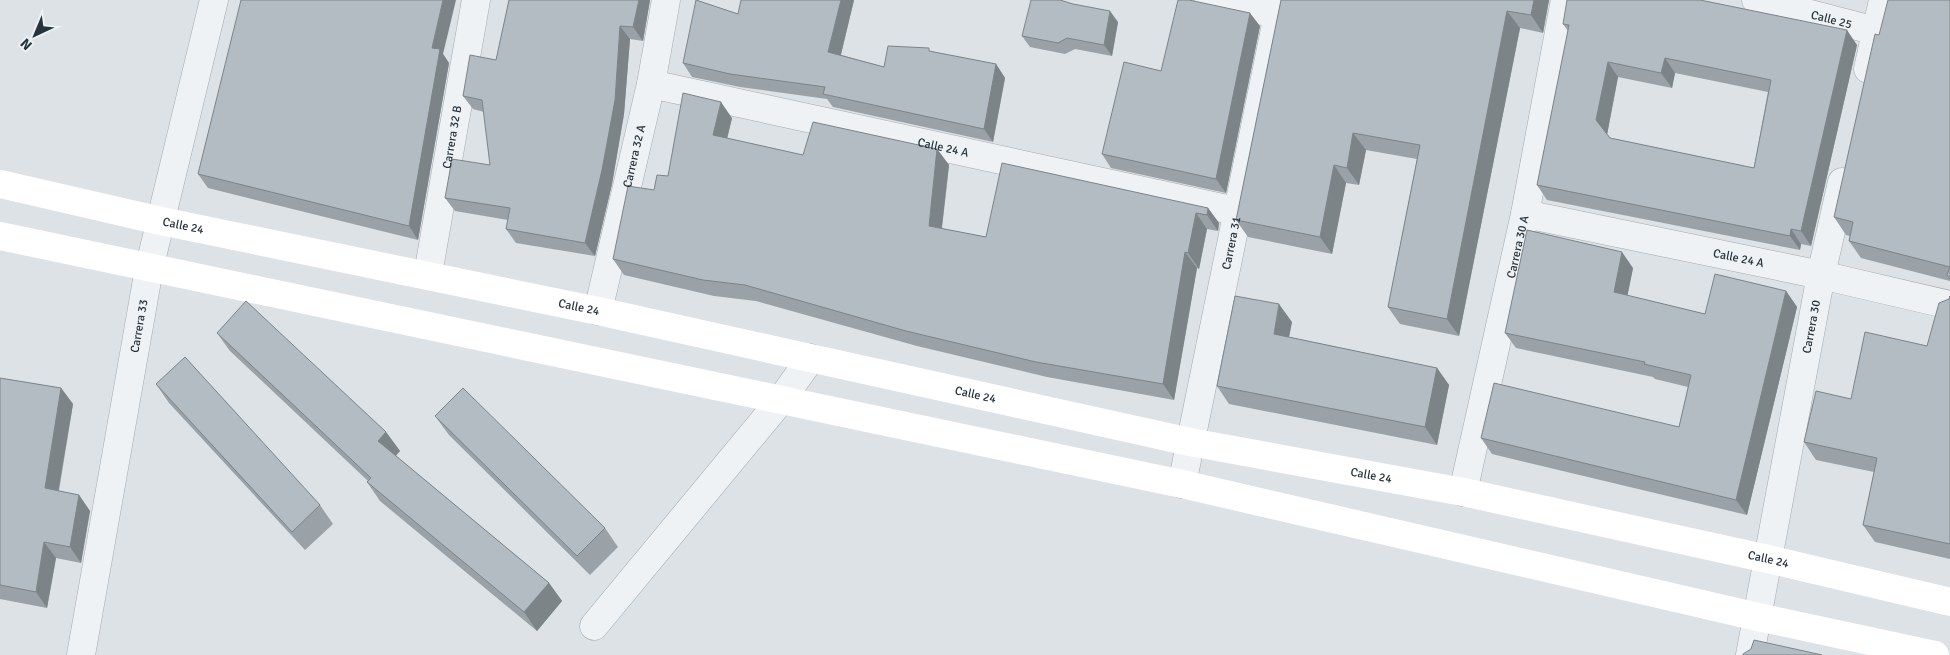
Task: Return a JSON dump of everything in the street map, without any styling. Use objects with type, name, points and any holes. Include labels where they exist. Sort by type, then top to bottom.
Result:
[{"type":"street","name":"Carrera 33","points":[[82,655],[149,269],[214,0]]},
{"type":"street","name":"Carrera 32 B","points":[[428,274],[476,0]]},
{"type":"street","name":"Carrera 32 A","points":[[598,311],[651,84],[666,0]]},
{"type":"street","points":[[1209,0],[1279,7]]},
{"type":"street","name":"Carrera 30 A","points":[[1463,492],[1524,214],[1566,0]]},
{"type":"street","name":"Calle 25","points":[[1756,0],[1876,31]]},
{"type":"street","points":[[1861,96],[1883,0]]},
{"type":"street","name":"Carrera 31","points":[[1182,484],[1279,7]]},
{"type":"street","name":"Calle 24 A","points":[[651,84],[1236,211]]},
{"type":"street","name":"Carrera 30","points":[[1750,655],[1821,275],[1846,162]]},
{"type":"street","name":"Calle 24","points":[[0,184],[161,221],[428,274],[1190,442],[1463,492],[1768,558],[1950,602]]},
{"type":"street","name":"Calle 24 A","points":[[1524,214],[1821,275],[1950,305]]},
{"type":"street","points":[[0,236],[149,269],[1182,484],[1758,617],[1935,655]]},
{"type":"street","points":[[594,626],[781,400],[811,358]]},
{"type":"building","points":[[241,0],[443,0],[432,48],[440,49],[409,226],[198,174]]},
{"type":"building","points":[[509,0],[639,0],[633,27],[620,26],[615,100],[602,170],[585,243],[506,229],[510,208],[445,198],[452,159],[490,165],[482,100],[463,96],[470,55],[496,60]]},
{"type":"building","points":[[696,0],[738,14],[741,0],[841,0],[828,52],[884,67],[888,46],[929,48],[929,51],[996,64],[984,129],[823,94],[825,87],[730,74],[683,63]]},
{"type":"building","points":[[1031,0],[1060,0],[1110,11],[1104,45],[1067,38],[1058,43],[1022,36]]},
{"type":"building","points":[[1178,0],[1189,0],[1250,13],[1216,179],[1102,154],[1124,62],[1161,71]]},
{"type":"building","points":[[1281,0],[1534,0],[1531,15],[1507,11],[1447,319],[1388,307],[1420,145],[1353,133],[1347,168],[1334,165],[1320,237],[1236,220]]},
{"type":"building","points":[[1567,0],[1700,0],[1847,30],[1801,231],[1791,229],[1790,236],[1537,185],[1569,25],[1563,24]],"holes":[[[1665,58],[1771,80],[1754,168],[1610,138],[1596,120],[1608,62],[1661,73]]]},
{"type":"building","points":[[1888,0],[1950,0],[1950,267],[1849,241],[1853,222],[1834,217],[1875,34],[1879,35]]},
{"type":"building","points":[[683,93],[721,102],[713,135],[803,155],[813,122],[937,149],[929,226],[986,237],[1002,163],[1208,208],[1207,215],[1196,213],[1188,253],[1185,252],[1163,384],[1036,362],[906,331],[745,285],[703,280],[613,259],[628,186],[654,190],[657,175],[668,176]]},
{"type":"building","points":[[1527,230],[1622,252],[1614,292],[1705,314],[1715,274],[1786,291],[1736,500],[1481,438],[1494,383],[1679,427],[1691,375],[1644,364],[1645,362],[1505,333]]},
{"type":"building","points":[[1950,267],[1950,279],[1947,275]]},
{"type":"building","points":[[1235,296],[1279,304],[1274,334],[1437,368],[1425,427],[1217,386]]},
{"type":"building","points":[[1950,296],[1950,544],[1863,525],[1877,458],[1804,442],[1816,391],[1851,399],[1865,332],[1927,346],[1939,303],[1949,299]]},
{"type":"building","points":[[246,301],[386,432],[378,441],[549,583],[524,612],[367,482],[371,478],[217,333]]},
{"type":"building","points":[[185,357],[320,505],[292,532],[156,384]]},
{"type":"building","points":[[0,378],[61,388],[45,488],[79,495],[70,547],[44,542],[36,592],[0,585]]},
{"type":"building","points":[[463,388],[605,528],[577,556],[435,416]]},
{"type":"building","points":[[1754,640],[1822,655],[1743,655],[1751,649]]}]
